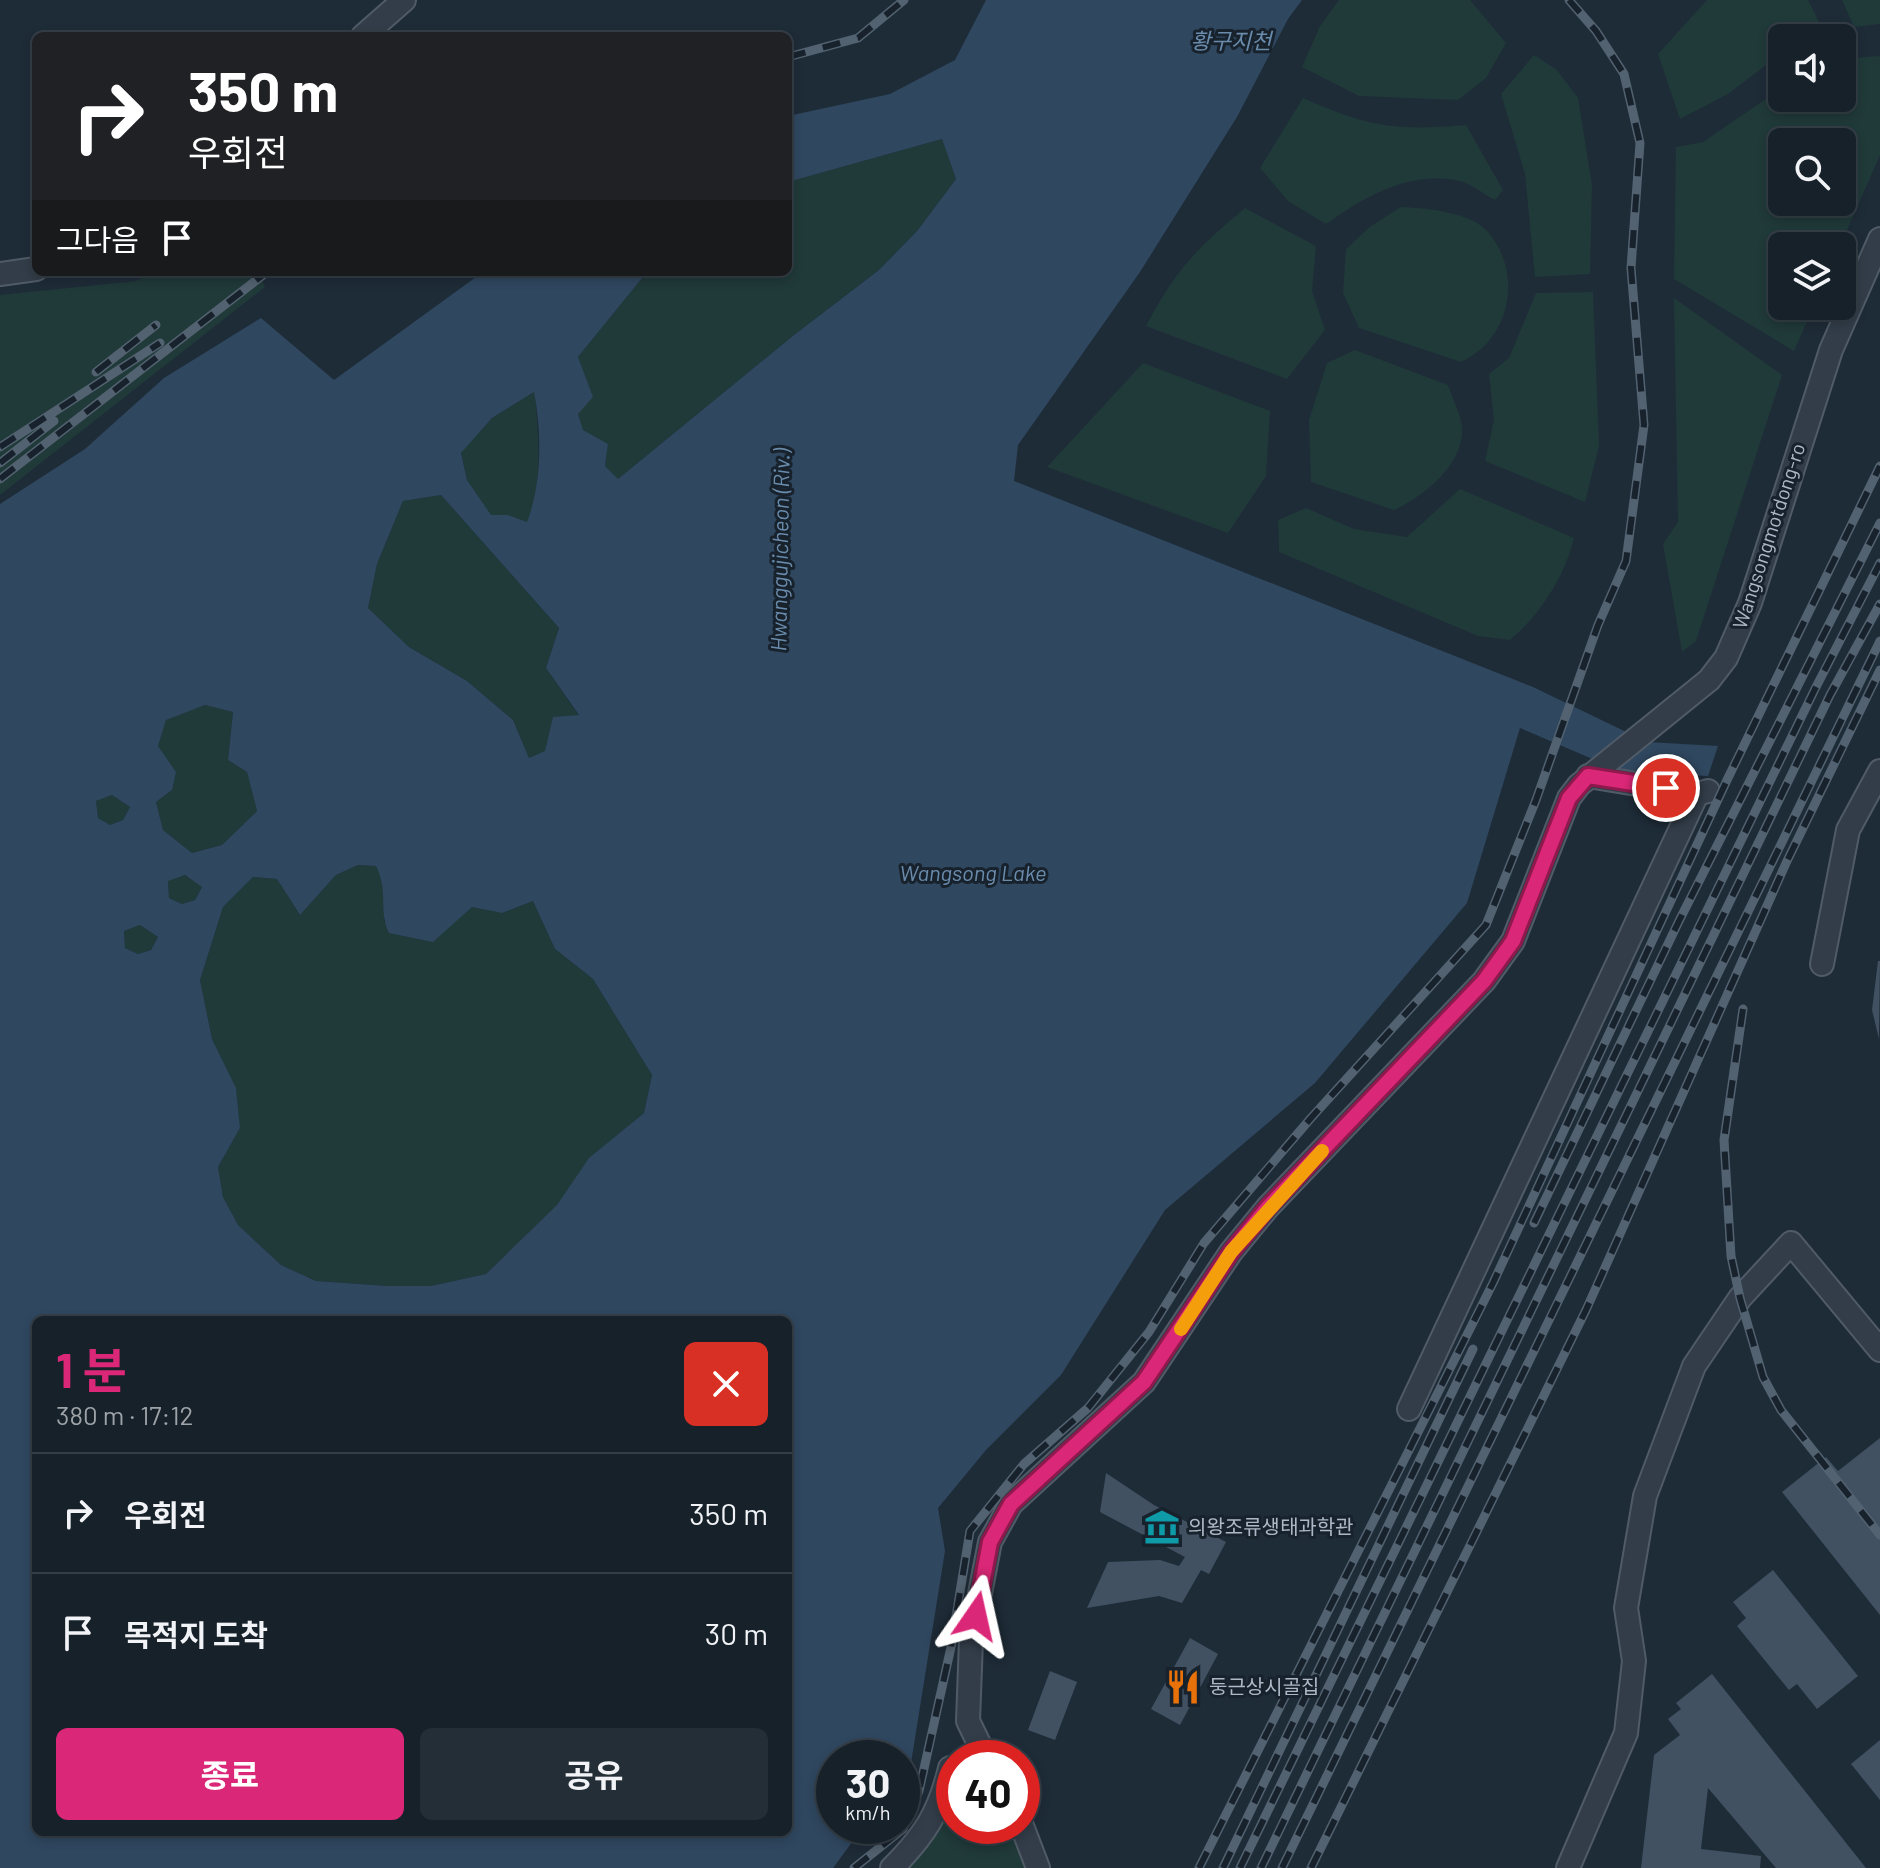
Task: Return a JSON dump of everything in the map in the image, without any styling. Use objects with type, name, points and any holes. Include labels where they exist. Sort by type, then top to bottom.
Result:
[{"type":"street","points":[[368,32],[404,0]]},
{"type":"street","name":"Wangsongmotdong-ro","points":[[977,1740],[968,1721],[971,1640],[990,1542],[1011,1504],[1144,1382],[1231,1252],[1268,1207],[1484,981],[1513,941],[1569,798],[1593,771],[1709,680],[1726,658],[1750,603],[1831,350],[1880,239]]},
{"type":"street","points":[[0,274],[32,270]]},
{"type":"street","points":[[1409,1409],[1703,792],[1593,771]]},
{"type":"street","points":[[1822,964],[1848,830],[1880,771]]},
{"type":"street","points":[[1568,1868],[1626,1733],[1634,1661],[1626,1608],[1643,1510],[1694,1366],[1740,1298],[1791,1243],[1880,1350]]},
{"type":"street","points":[[892,1868],[919,1841],[936,1812]]},
{"type":"street","points":[[1029,1844],[1038,1868]]},
{"type":"green space","points":[[1339,0],[1470,0],[1506,43],[1486,78],[1458,100],[1359,96],[1302,67],[1320,26]]},
{"type":"green space","points":[[1707,0],[1808,0],[1820,24],[1768,24],[1768,64],[1728,94],[1680,119],[1658,54]]},
{"type":"green space","points":[[1842,0],[1880,0],[1880,24],[1856,27]]},
{"type":"green space","points":[[1534,55],[1557,70],[1578,98],[1592,185],[1590,274],[1535,277],[1525,174],[1501,94]]},
{"type":"green space","points":[[1880,56],[1880,155],[1856,210],[1856,128],[1768,128],[1768,216],[1853,216],[1846,232],[1768,232],[1768,320],[1808,320],[1794,351],[1674,279],[1676,147],[1703,142],[1768,98],[1768,112],[1856,112],[1856,58]]},
{"type":"green space","points":[[1303,98],[1382,125],[1466,125],[1503,190],[1495,200],[1460,181],[1437,178],[1403,183],[1371,196],[1326,224],[1288,201],[1260,168]]},
{"type":"green space","points":[[942,139],[956,179],[917,231],[879,270],[618,479],[605,466],[608,444],[583,431],[578,414],[578,357],[644,276],[792,276],[792,181]]},
{"type":"green space","points":[[1401,207],[1448,212],[1481,225],[1499,249],[1506,267],[1508,286],[1501,322],[1478,352],[1461,362],[1359,328],[1343,293],[1346,249],[1371,226]]},
{"type":"green space","points":[[1245,208],[1316,246],[1312,291],[1325,330],[1287,379],[1146,326],[1188,261]]},
{"type":"green space","points":[[145,276],[260,276],[265,287],[0,495],[0,295],[136,281]]},
{"type":"green space","points":[[1593,292],[1599,446],[1585,502],[1485,461],[1494,420],[1489,374],[1509,358],[1536,293]]},
{"type":"green space","points":[[1674,298],[1782,375],[1696,641],[1682,652],[1663,544],[1678,522]]},
{"type":"green space","points":[[1355,350],[1448,385],[1461,422],[1457,454],[1440,478],[1417,497],[1394,510],[1311,482],[1309,420],[1327,363]]},
{"type":"green space","points":[[1143,363],[1270,411],[1266,476],[1228,533],[1047,467]]},
{"type":"green space","points":[[535,391],[538,474],[527,522],[508,515],[491,516],[467,480],[461,452],[492,418]]},
{"type":"green space","points":[[1460,489],[1574,538],[1550,594],[1510,640],[1478,636],[1279,552],[1278,520],[1306,508],[1354,529],[1407,537]]},
{"type":"green space","points":[[441,495],[559,628],[546,668],[579,716],[545,752],[529,758],[513,720],[467,681],[409,647],[368,608],[377,564],[403,501]]},
{"type":"green space","points":[[205,705],[233,712],[228,760],[247,772],[257,811],[222,845],[192,853],[163,830],[156,802],[172,790],[158,746],[166,719]]},
{"type":"green space","points":[[112,795],[130,807],[123,820],[110,825],[97,818],[96,801]]},
{"type":"green space","points":[[358,865],[376,866],[385,884],[384,922],[472,907],[502,913],[533,901],[555,949],[593,979],[652,1075],[644,1113],[590,1158],[558,1205],[486,1274],[431,1286],[316,1281],[281,1265],[238,1225],[223,1197],[218,1167],[240,1128],[236,1089],[212,1039],[200,980],[223,907],[253,877],[277,879],[300,915],[336,875]]},
{"type":"green space","points":[[184,875],[202,886],[195,900],[182,904],[169,898],[168,880]]},
{"type":"green space","points":[[140,925],[158,937],[151,950],[138,954],[125,948],[124,931]]},
{"type":"green space","points":[[936,1777],[936,1844],[1016,1844],[1026,1868],[885,1868],[899,1844],[920,1844],[920,1819]]},
{"type":"water","name":"Wangsong Lake","points":[[986,0],[1302,0],[1288,19],[1237,117],[1140,272],[1018,445],[1014,481],[1533,687],[1647,742],[1718,746],[1708,776],[1623,772],[1520,728],[1467,903],[1315,1083],[1165,1210],[1061,1375],[986,1450],[938,1508],[945,1551],[915,1740],[816,1740],[816,1844],[851,1844],[833,1868],[0,1868],[0,504],[85,449],[164,378],[261,318],[334,380],[477,276],[644,276],[578,357],[593,397],[578,414],[583,430],[608,444],[605,466],[618,479],[879,270],[917,231],[956,179],[942,139],[792,181],[792,115],[890,94],[955,60]],"holes":[[[534,392],[539,458],[536,491],[527,522],[508,515],[491,515],[467,480],[461,453],[492,418]],[[441,495],[559,628],[546,668],[579,715],[553,717],[545,751],[529,758],[513,720],[467,681],[409,647],[368,608],[377,564],[403,501]],[[205,705],[233,712],[228,760],[247,772],[257,811],[222,845],[192,853],[163,830],[156,802],[172,790],[176,772],[158,746],[166,720]],[[112,795],[130,807],[123,820],[110,825],[98,818],[96,801]],[[358,865],[376,866],[382,884],[384,916],[389,933],[433,942],[472,907],[502,913],[533,901],[555,949],[593,979],[652,1075],[644,1113],[589,1158],[557,1205],[486,1274],[431,1286],[316,1281],[281,1265],[238,1225],[223,1197],[218,1167],[240,1128],[236,1088],[212,1039],[200,980],[223,907],[253,877],[277,879],[300,915],[336,875]],[[185,875],[202,887],[195,900],[182,904],[169,898],[168,881]],[[140,925],[158,937],[151,950],[138,954],[125,948],[124,931]]]},
{"type":"building","points":[[1880,961],[1879,1039],[1872,1010]]},
{"type":"building","points":[[1880,1438],[1880,1615],[1782,1492],[1826,1457],[1838,1471]]},
{"type":"building","name":"의왕조류생태과학관","points":[[1106,1473],[1154,1505],[1226,1542],[1209,1574],[1201,1570],[1182,1603],[1159,1596],[1087,1608],[1108,1562],[1160,1560],[1179,1566],[1185,1557],[1100,1512]]},
{"type":"building","points":[[1773,1570],[1858,1676],[1817,1709],[1797,1684],[1789,1690],[1737,1626],[1746,1618],[1733,1602]]},
{"type":"building","points":[[1190,1638],[1218,1654],[1180,1725],[1151,1709]]},
{"type":"building","points":[[1050,1671],[1077,1682],[1055,1740],[1028,1730]]},
{"type":"building","points":[[1712,1674],[1866,1868],[1776,1868],[1708,1788],[1701,1849],[1761,1856],[1760,1868],[1641,1868],[1654,1755],[1680,1735],[1668,1719],[1681,1709],[1676,1703]]},
{"type":"building","points":[[1880,1740],[1880,1800],[1851,1764]]},
{"type":"railway","points":[[792,56],[858,38],[904,0]]},
{"type":"railway","points":[[854,1868],[903,1829],[919,1791],[951,1647],[970,1531],[1024,1464],[1088,1408],[1149,1332],[1204,1243],[1311,1118],[1486,925],[1536,800],[1598,625],[1626,561],[1644,425],[1631,268],[1640,143],[1624,74],[1596,31],[1569,0]]},
{"type":"railway","points":[[0,479],[262,276]]},
{"type":"railway","points":[[96,372],[156,325]]},
{"type":"railway","points":[[0,447],[160,343]]},
{"type":"railway","points":[[0,463],[54,421]]},
{"type":"railway","points":[[1199,1868],[1493,1283],[1728,778],[1880,466]]},
{"type":"railway","points":[[1534,1223],[1679,921],[1880,523]]},
{"type":"railway","points":[[1240,1868],[1815,689],[1880,563]]},
{"type":"railway","points":[[1261,1868],[1830,695],[1880,604]]},
{"type":"railway","points":[[1282,1868],[1880,641]]},
{"type":"railway","points":[[1311,1868],[1586,1310],[1787,861],[1880,670]]},
{"type":"railway","points":[[1743,1009],[1724,1140],[1731,1256],[1740,1298],[1763,1377],[1781,1410],[1880,1535]]},
{"type":"railway","points":[[1223,1868],[1473,1349]]},
{"type":"slow traffic","points":[[1181,1329],[1231,1252],[1268,1207],[1322,1151]]},
{"type":"place","name":"의왕조류생태과학관","points":[[1162,1527]]},
{"type":"place","name":"둥근상시골집","points":[[1183,1687]]},
{"type":"route","points":[[976,1616],[990,1542],[1011,1504],[1144,1382],[1231,1252],[1268,1207],[1484,981],[1513,941],[1569,798],[1579,785],[1588,776],[1666,788]]},
{"type":"water label","name":"황구지천","points":[[1231,41]]},
{"type":"water label","name":"Hwanggujicheon (Riv.)","points":[[780,550]]}]
